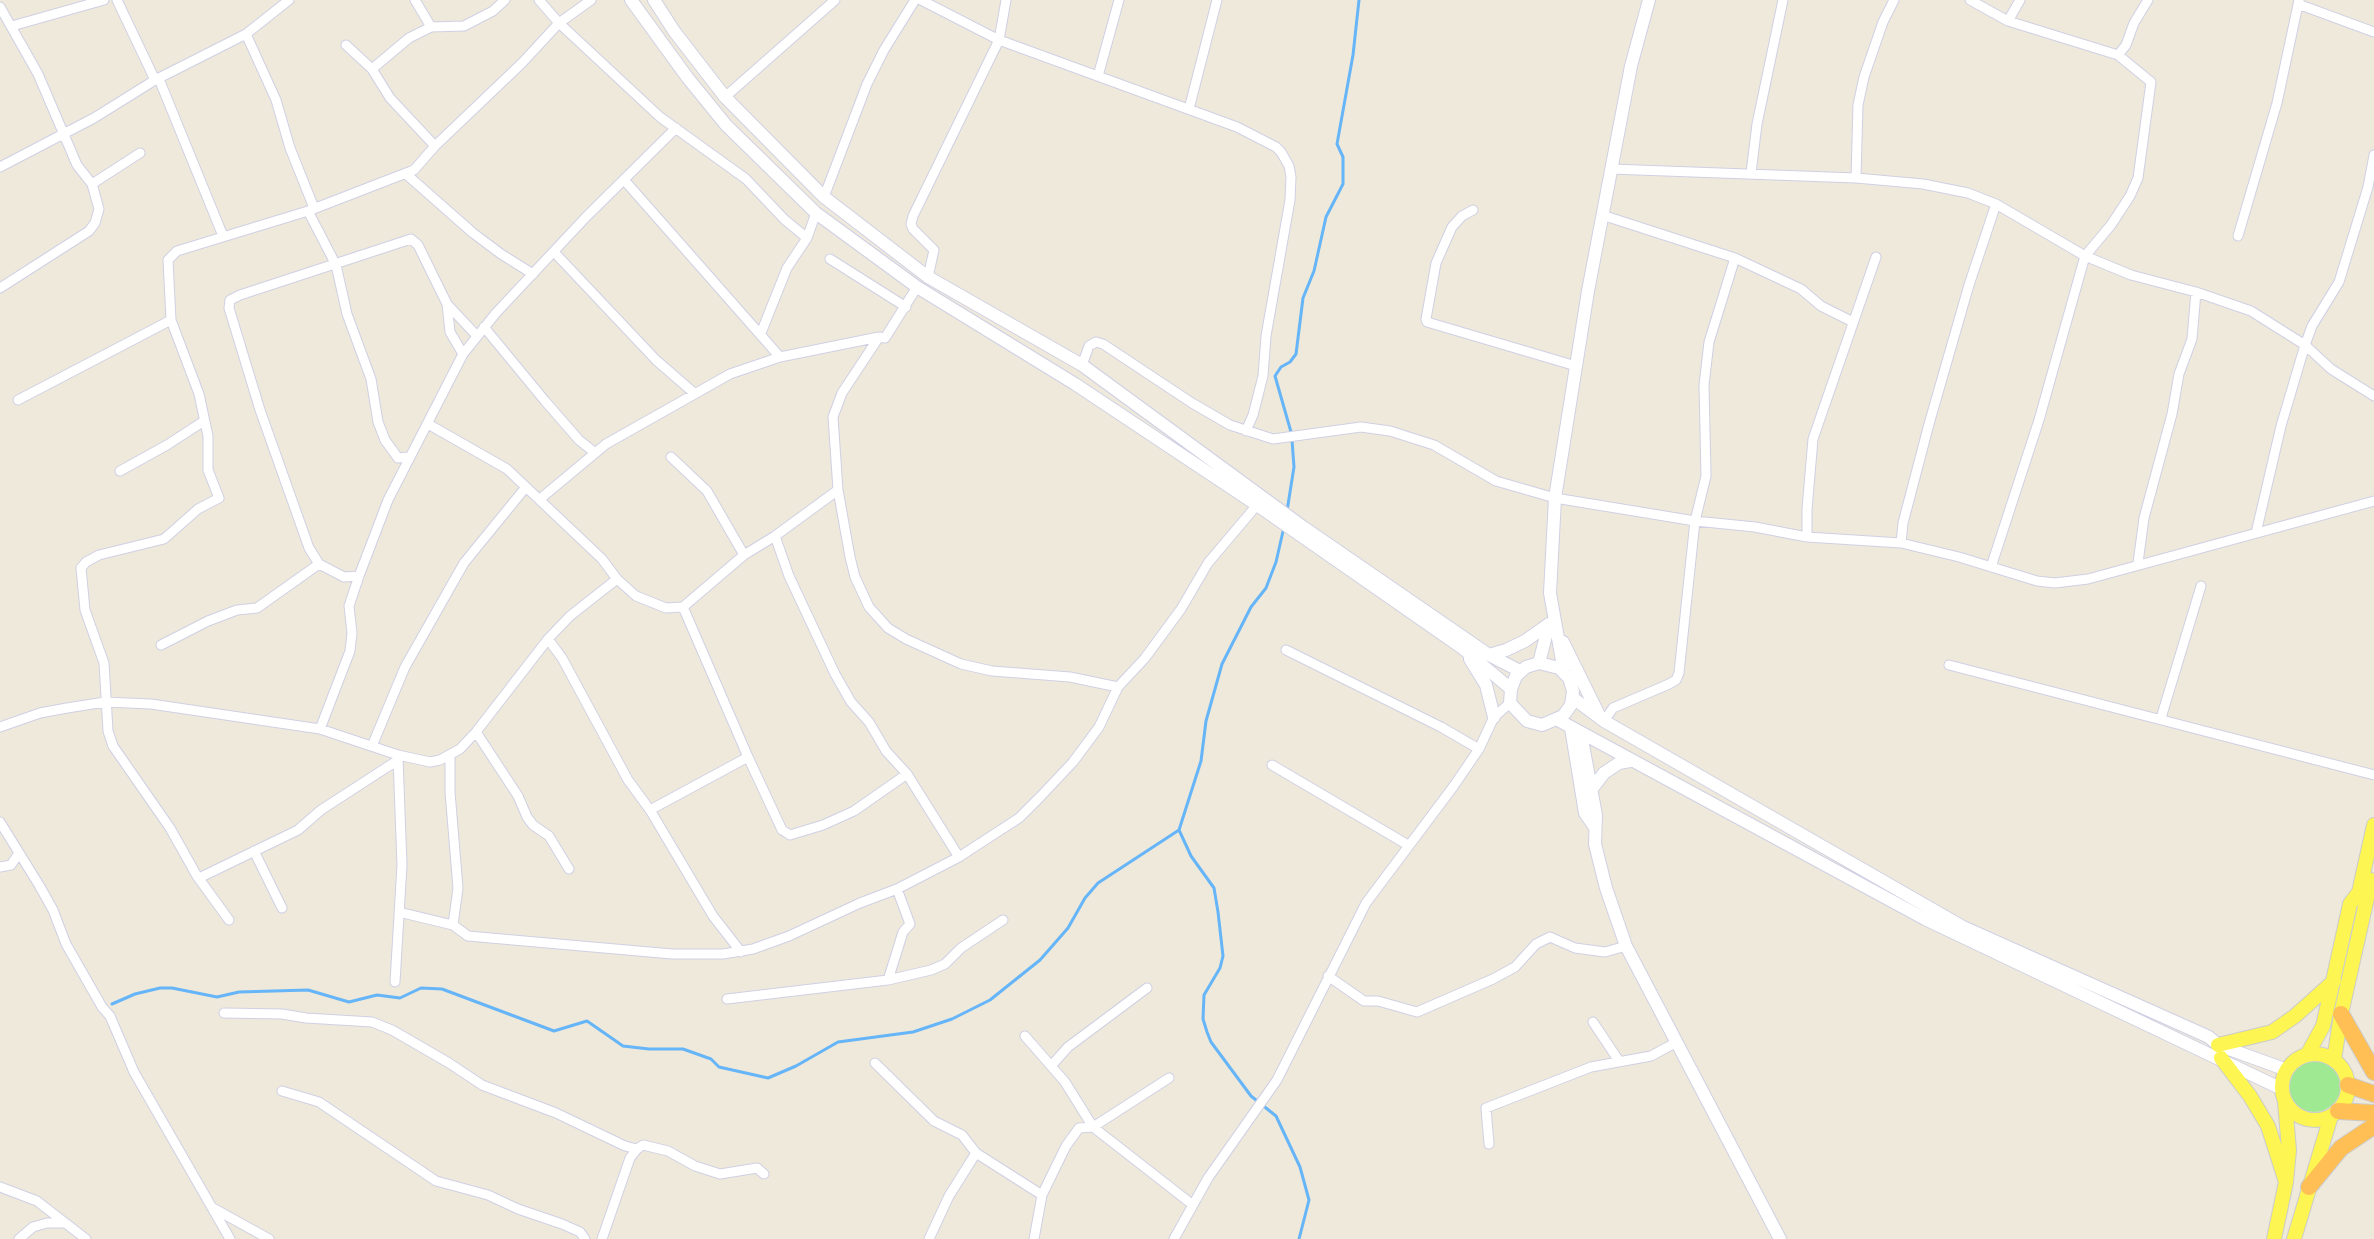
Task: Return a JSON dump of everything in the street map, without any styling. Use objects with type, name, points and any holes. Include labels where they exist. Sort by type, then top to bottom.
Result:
[{"type":"highway","points":[[2341,1014],[2374,1072]]},
{"type":"highway","points":[[2348,1085],[2374,1094]]},
{"type":"highway","points":[[2334,1113],[2374,1113]]},
{"type":"highway","points":[[2309,1187],[2341,1148],[2374,1126]]},
{"type":"main road","points":[[631,0],[726,125],[816,213],[917,287],[1260,503]]},
{"type":"main road","points":[[654,0],[725,97],[824,197],[928,277],[1082,365],[1260,503],[1461,647],[1511,689]]},
{"type":"main road","points":[[1564,672],[1553,665],[1539,663],[1520,671],[1511,689],[1510,703],[1520,717],[1534,724],[1550,724],[1568,711],[1573,698],[1553,622],[1550,593],[1555,498],[1602,215],[1631,66],[1649,0]]},
{"type":"main road","points":[[1298,530],[1489,655],[1520,671]]},
{"type":"main road","points":[[1489,655],[1525,641],[1553,622]]},
{"type":"main road","points":[[1539,663],[1553,622]]},
{"type":"main road","points":[[1553,622],[1603,719]]},
{"type":"main road","points":[[1461,647],[1486,685],[1494,717]]},
{"type":"main road","points":[[1573,698],[1603,719],[1963,927],[2209,1037],[2268,1126],[2286,1182]]},
{"type":"main road","points":[[1558,720],[1925,919],[2219,1052],[2284,1095],[2291,1110],[2310,1120],[2334,1113]]},
{"type":"main road","points":[[1576,731],[1596,815],[1595,844],[1626,946],[1780,1239]]},
{"type":"main road","points":[[1576,731],[1585,813],[1594,826]]},
{"type":"main road","points":[[1591,790],[1604,773],[1619,763],[1630,761]]},
{"type":"main road","points":[[2307,1055],[2323,1026],[2350,904],[2359,892],[2374,825]]},
{"type":"main road","points":[[2334,1060],[2341,1014],[2374,866]]},
{"type":"main road","points":[[2219,1052],[2272,1032],[2295,1016],[2334,980]]},
{"type":"main road","points":[[2219,1052],[2287,1070]]},
{"type":"main road","points":[[2274,1239],[2289,1150],[2284,1095],[2287,1070],[2307,1055],[2325,1056],[2334,1060],[2344,1071],[2348,1085],[2344,1103],[2334,1113],[2294,1239]]},
{"type":"street","points":[[12,26],[104,0]]},
{"type":"street","points":[[117,0],[157,80],[223,236]]},
{"type":"street","points":[[0,167],[246,34],[289,0]]},
{"type":"street","points":[[415,0],[431,27]]},
{"type":"street","points":[[372,69],[409,38],[431,27],[464,26],[493,11],[505,0]]},
{"type":"street","points":[[539,0],[559,23],[647,105],[746,179],[807,238]]},
{"type":"street","points":[[229,920],[113,746],[108,731],[104,663],[85,610],[81,568],[99,555],[164,539],[198,509],[217,501],[218,492],[208,470],[208,436],[199,394],[171,320],[168,260],[177,251],[367,190],[414,170],[559,23],[591,0]]},
{"type":"street","points":[[725,97],[835,0]]},
{"type":"street","points":[[824,197],[867,84],[915,0]]},
{"type":"street","points":[[921,0],[999,40],[1237,127],[1276,147],[1289,166],[1290,200],[1266,336],[1263,376],[1246,431]]},
{"type":"street","points":[[928,277],[934,250],[913,229],[913,216],[999,40],[1006,0]]},
{"type":"street","points":[[1098,76],[1119,0]]},
{"type":"street","points":[[1189,109],[1217,0]]},
{"type":"street","points":[[1751,173],[1757,124],[1783,0]]},
{"type":"street","points":[[1856,178],[1858,105],[1864,77],[1894,0]]},
{"type":"street","points":[[1970,0],[2008,21],[2118,55],[2151,82],[2138,178],[2111,225],[2085,256],[2039,420],[1991,567]]},
{"type":"street","points":[[2008,21],[2020,0]]},
{"type":"street","points":[[2118,55],[2148,0]]},
{"type":"street","points":[[2238,236],[2277,103],[2299,2],[2374,32]]},
{"type":"street","points":[[0,7],[65,132],[77,165],[92,184],[99,209],[93,227],[0,288]]},
{"type":"street","points":[[246,34],[276,100],[311,209],[336,265],[347,314],[371,379],[378,422],[393,454],[398,458],[409,457]]},
{"type":"street","points":[[346,45],[372,69],[390,98],[435,146]]},
{"type":"street","points":[[2126,45],[2129,64]]},
{"type":"street","points":[[320,729],[350,651],[349,606],[359,576],[388,500],[463,354],[533,274],[676,128]]},
{"type":"street","points":[[92,184],[140,153]]},
{"type":"street","points":[[2256,533],[2281,426],[2305,345],[2312,326],[2339,282],[2368,187],[2374,155]]},
{"type":"street","points":[[1611,169],[1856,178],[1923,184],[1968,193],[1996,204],[2085,256],[2131,275],[2251,311],[2305,345],[2331,369],[2374,396]]},
{"type":"street","points":[[406,174],[473,233],[533,274]]},
{"type":"street","points":[[625,181],[780,357]]},
{"type":"street","points":[[1901,543],[1903,523],[1929,424],[1996,204]]},
{"type":"street","points":[[1473,210],[1452,227],[1436,263],[1427,322],[1576,366]]},
{"type":"street","points":[[761,333],[787,268],[807,238],[816,213]]},
{"type":"street","points":[[1602,215],[1735,258],[1801,289],[1821,306],[1853,322]]},
{"type":"street","points":[[359,576],[344,577],[319,564],[298,522],[229,308],[232,298],[411,239],[418,245],[447,304],[477,336]]},
{"type":"street","points":[[554,252],[656,360],[694,393]]},
{"type":"street","points":[[1807,537],[1813,439],[1876,257]]},
{"type":"street","points":[[1603,719],[1613,708],[1676,680],[1679,673],[1695,521],[1706,476],[1704,385],[1709,342],[1735,258]]},
{"type":"street","points":[[830,259],[906,307]]},
{"type":"street","points":[[540,499],[594,452],[730,374],[780,357],[885,338],[917,287]]},
{"type":"street","points":[[2138,563],[2144,518],[2172,414],[2179,374],[2192,339],[2196,292]]},
{"type":"street","points":[[447,304],[450,332],[463,354]]},
{"type":"street","points":[[18,400],[171,320]]},
{"type":"street","points":[[484,327],[579,440],[594,452]]},
{"type":"street","points":[[879,337],[842,393],[833,417],[838,490],[855,577],[869,607],[888,628],[927,651],[961,664],[1016,673],[1070,677],[1118,687]]},
{"type":"street","points":[[1082,365],[1089,346],[1096,342],[1103,344],[1192,403],[1246,431],[1273,439],[1361,427],[1390,431],[1434,445],[1496,481],[1555,498],[1807,537],[1901,543],[2037,581],[2055,583],[2088,579],[2374,501]]},
{"type":"street","points":[[120,471],[204,421]]},
{"type":"street","points":[[428,424],[507,469],[602,559],[617,579],[649,603],[666,608],[683,607],[744,555],[838,490]]},
{"type":"street","points":[[671,457],[707,491],[744,555]]},
{"type":"street","points":[[372,746],[405,667],[464,563],[526,487]]},
{"type":"street","points":[[399,912],[453,925],[468,936],[672,954],[741,952],[789,936],[897,889],[959,857],[1019,818],[1073,762],[1099,727],[1118,687],[1145,658],[1181,609],[1208,563],[1260,503]]},
{"type":"street","points":[[775,536],[789,576],[851,702],[869,722],[886,751],[907,774],[959,857]]},
{"type":"street","points":[[161,645],[208,621],[237,610],[257,608],[319,564]]},
{"type":"street","points":[[0,727],[40,713],[105,702],[151,704],[320,729],[398,758],[430,762],[450,756],[476,732],[548,639],[570,616],[617,579]]},
{"type":"street","points":[[2161,718],[2201,586]]},
{"type":"street","points":[[683,607],[782,830],[790,835],[823,825],[854,811],[907,774]]},
{"type":"street","points":[[548,639],[562,658],[628,780],[650,810],[713,916],[741,952]]},
{"type":"street","points":[[1286,650],[1479,749]]},
{"type":"street","points":[[1949,665],[2374,775]]},
{"type":"street","points":[[1174,1239],[1208,1178],[1277,1080],[1366,903],[1479,749],[1494,717],[1510,703]]},
{"type":"street","points":[[476,732],[518,796],[527,817],[549,836],[569,869]]},
{"type":"street","points":[[450,756],[450,804],[458,888],[453,925]]},
{"type":"street","points":[[650,810],[748,757]]},
{"type":"street","points":[[199,878],[298,830],[321,810],[398,758]]},
{"type":"street","points":[[395,982],[402,865],[398,758]]},
{"type":"street","points":[[1272,765],[1408,845]]},
{"type":"street","points":[[0,822],[53,910],[66,944],[110,1016],[134,1072],[230,1239]]},
{"type":"street","points":[[254,851],[282,908]]},
{"type":"street","points":[[0,867],[11,865],[19,853]]},
{"type":"street","points":[[888,980],[903,932],[910,924],[897,889]]},
{"type":"street","points":[[727,999],[888,980],[931,970],[945,964],[961,948],[1003,920]]},
{"type":"street","points":[[1328,976],[1364,1001],[1378,1001],[1417,1012],[1515,967],[1536,944],[1550,937],[1575,948],[1605,952],[1626,946]]},
{"type":"street","points":[[1052,1065],[1068,1047],[1147,988]]},
{"type":"street","points":[[224,1013],[282,1014],[372,1022],[392,1030],[482,1085],[556,1113],[634,1153]]},
{"type":"street","points":[[1593,1022],[1619,1061]]},
{"type":"street","points":[[1025,1036],[1052,1065],[1093,1127],[1193,1205]]},
{"type":"street","points":[[1489,1144],[1486,1108],[1591,1067],[1651,1056],[1675,1043]]},
{"type":"street","points":[[875,1063],[921,1111],[962,1135],[976,1153],[1042,1195]]},
{"type":"street","points":[[1034,1239],[1042,1195],[1079,1128],[1093,1127],[1169,1078]]},
{"type":"street","points":[[282,1091],[319,1102],[436,1181],[488,1195],[580,1232],[585,1239]]},
{"type":"street","points":[[602,1239],[634,1153],[643,1145],[668,1151],[695,1166],[720,1174],[757,1168],[764,1174]]},
{"type":"street","points":[[929,1239],[949,1196],[976,1153]]},
{"type":"street","points":[[0,1187],[37,1201],[86,1239]]},
{"type":"street","points":[[213,1207],[269,1239]]},
{"type":"street","points":[[19,1239],[33,1227],[64,1223]]},
{"type":"green space","points":[[2314,1058],[2333,1066],[2341,1085],[2333,1104],[2314,1112],[2295,1104],[2287,1085],[2295,1066]]},
{"type":"waterway","points":[[1291,432],[1275,376],[1296,354],[1303,298],[1314,271],[1326,217],[1343,184],[1343,157],[1337,144],[1359,0]]},
{"type":"waterway","points":[[1287,511],[1294,467],[1292,440]]},
{"type":"waterway","points":[[1284,527],[1266,588],[1251,607],[1222,664],[1206,721],[1201,761],[1179,830],[1191,856],[1214,888],[1218,912],[1223,956],[1220,968],[1204,995],[1203,1019],[1211,1042],[1251,1096],[1276,1116],[1300,1167],[1309,1200],[1299,1239]]},
{"type":"waterway","points":[[112,1004],[160,988],[217,997],[239,992],[308,990],[349,1002],[377,995],[400,998],[421,988],[442,989],[554,1031],[587,1021],[623,1046],[683,1049],[711,1059],[719,1067],[768,1078],[838,1042],[913,1032],[952,1019],[990,1000],[1040,960],[1068,928],[1085,898],[1098,883],[1179,830]]}]
